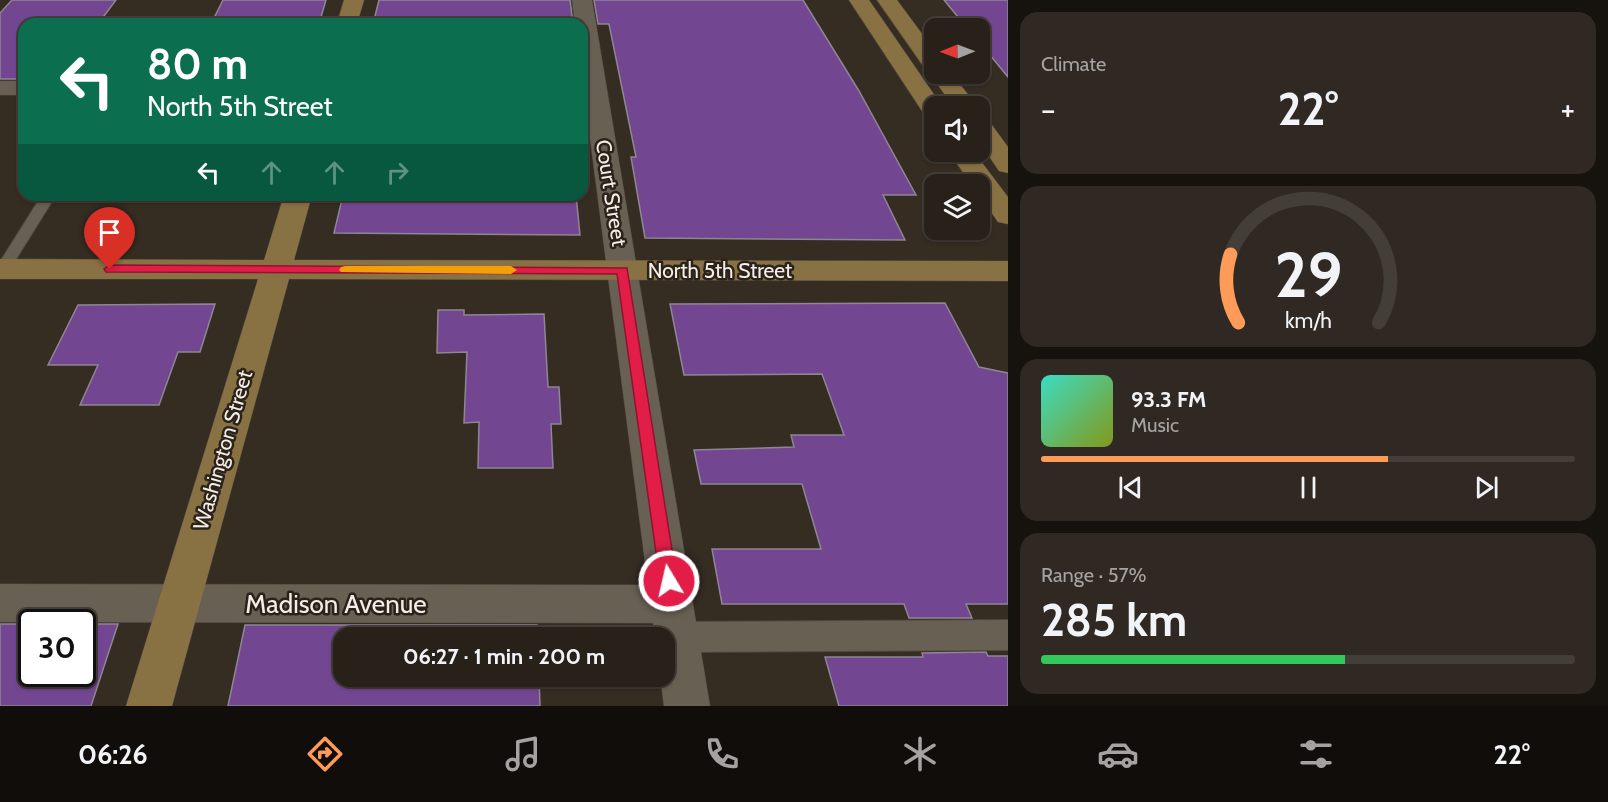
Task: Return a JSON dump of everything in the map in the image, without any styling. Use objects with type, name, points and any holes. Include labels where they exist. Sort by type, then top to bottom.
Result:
[{"type":"main road","points":[[349,18],[354,0]]},
{"type":"main road","points":[[859,0],[924,97]]},
{"type":"main road","points":[[887,0],[924,51]]},
{"type":"main road","points":[[990,140],[1008,165]]},
{"type":"main road","points":[[968,162],[1008,216]]},
{"type":"main road","name":"Washington Street","points":[[149,706],[296,201]]},
{"type":"main road","name":"North 5th Street","points":[[1,269],[1008,271]]},
{"type":"street","name":"Court Street","points":[[582,0],[583,18]]},
{"type":"street","points":[[0,87],[18,87]]},
{"type":"street","name":"Court Street","points":[[588,88],[622,270],[687,706]]},
{"type":"street","name":"Madison Avenue","points":[[0,603],[179,603],[674,620]]},
{"type":"street","points":[[674,620],[1008,635]]},
{"type":"lane","points":[[1,269],[45,201]]},
{"type":"building","points":[[12,0],[116,0],[102,18],[18,18],[18,79],[0,79],[0,13]]},
{"type":"building","points":[[223,0],[326,0],[321,18],[214,18]]},
{"type":"building","points":[[379,0],[570,0],[572,18],[374,18]]},
{"type":"building","points":[[594,0],[803,0],[859,91],[916,195],[883,195],[905,240],[645,238],[631,157],[636,157],[609,24],[598,24]]},
{"type":"building","points":[[944,0],[1008,0],[1008,77],[990,55],[990,18],[959,18]]},
{"type":"building","points":[[342,201],[577,201],[580,235],[334,233]]},
{"type":"building","points":[[945,303],[979,367],[1008,373],[1008,604],[966,604],[972,618],[909,618],[904,604],[722,604],[712,549],[821,549],[802,484],[701,484],[694,450],[794,447],[791,435],[844,435],[822,374],[684,375],[670,304]]},
{"type":"building","points":[[215,304],[200,352],[178,352],[159,405],[80,405],[98,365],[48,365],[78,305]]},
{"type":"building","points":[[438,310],[464,310],[464,315],[544,314],[548,387],[559,387],[561,424],[551,424],[553,468],[478,468],[479,422],[464,423],[467,352],[437,353]]},
{"type":"building","points":[[0,624],[18,624],[18,687],[96,687],[96,624],[118,624],[91,706],[0,706]]},
{"type":"building","points":[[245,625],[537,625],[537,627],[333,627],[333,687],[539,687],[540,706],[228,706]]},
{"type":"building","points":[[986,652],[988,656],[1008,656],[1008,706],[839,706],[825,657],[923,657],[922,653]]},
{"type":"slow traffic","points":[[345,270],[511,270]]},
{"type":"route","points":[[110,269],[622,270],[669,581]]}]
